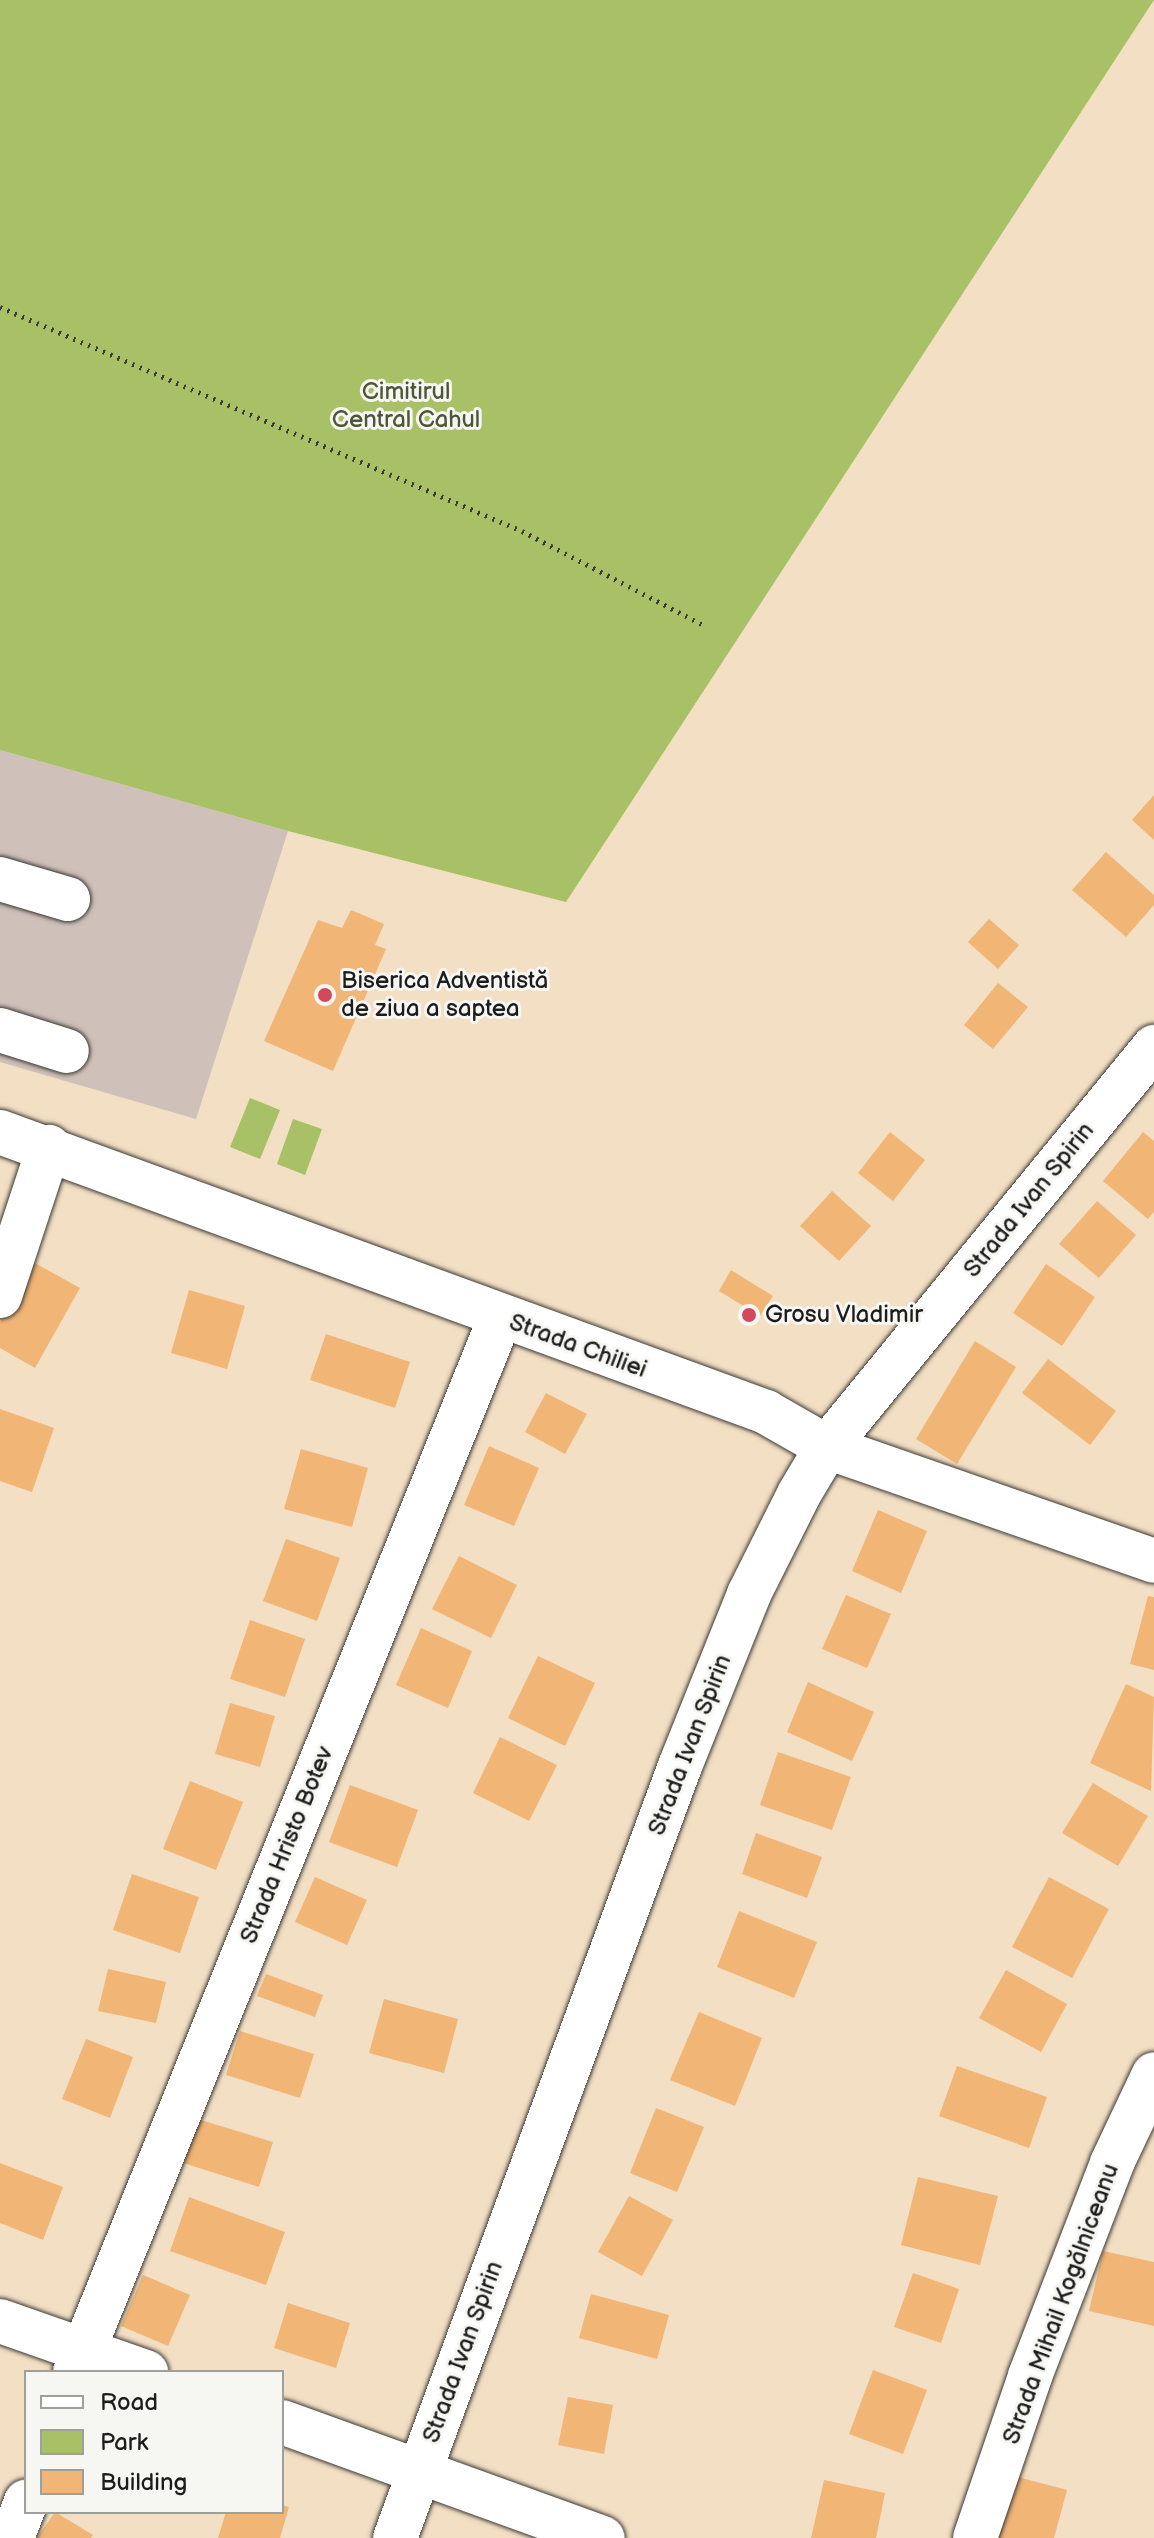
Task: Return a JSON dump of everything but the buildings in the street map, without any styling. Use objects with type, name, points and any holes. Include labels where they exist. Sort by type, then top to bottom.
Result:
[{"type":"street","points":[[0,879],[68,899]]},
{"type":"street","points":[[0,1030],[67,1051]]},
{"type":"street","name":"Strada Ivan Spirin","points":[[395,2538],[680,1766],[749,1594],[827,1447],[1154,1047]]},
{"type":"street","name":"Strada Chiliei","points":[[0,1132],[49,1147],[500,1318],[766,1412],[827,1447],[1154,1561]]},
{"type":"street","points":[[0,1296],[49,1147]]},
{"type":"street","name":"Strada Hristo Botev","points":[[79,2360],[500,1318]]},
{"type":"street","name":"Strada Mihail Kogălniceanu","points":[[975,2538],[1035,2362],[1112,2163],[1154,2074]]},
{"type":"street","points":[[0,2321],[79,2360],[135,2370]]},
{"type":"street","points":[[284,2423],[603,2538]]},
{"type":"street","points":[[12,2538],[24,2507]]},
{"type":"path","points":[[0,307],[522,531],[703,625]]},
{"type":"shaded area","points":[[0,750],[288,831],[196,1119],[0,1062]]},
{"type":"green space","name":"Cimitirul Central Cahul","points":[[0,0],[1154,0],[566,902],[288,831],[0,750]]},
{"type":"green space","points":[[250,1098],[280,1110],[260,1159],[230,1147]]},
{"type":"green space","points":[[293,1119],[322,1129],[305,1175],[277,1164]]},
{"type":"place","name":"Biserica Adventistă de ziua a saptea","points":[[325,995]]},
{"type":"place","name":"Grosu Vladimir","points":[[749,1315]]}]
